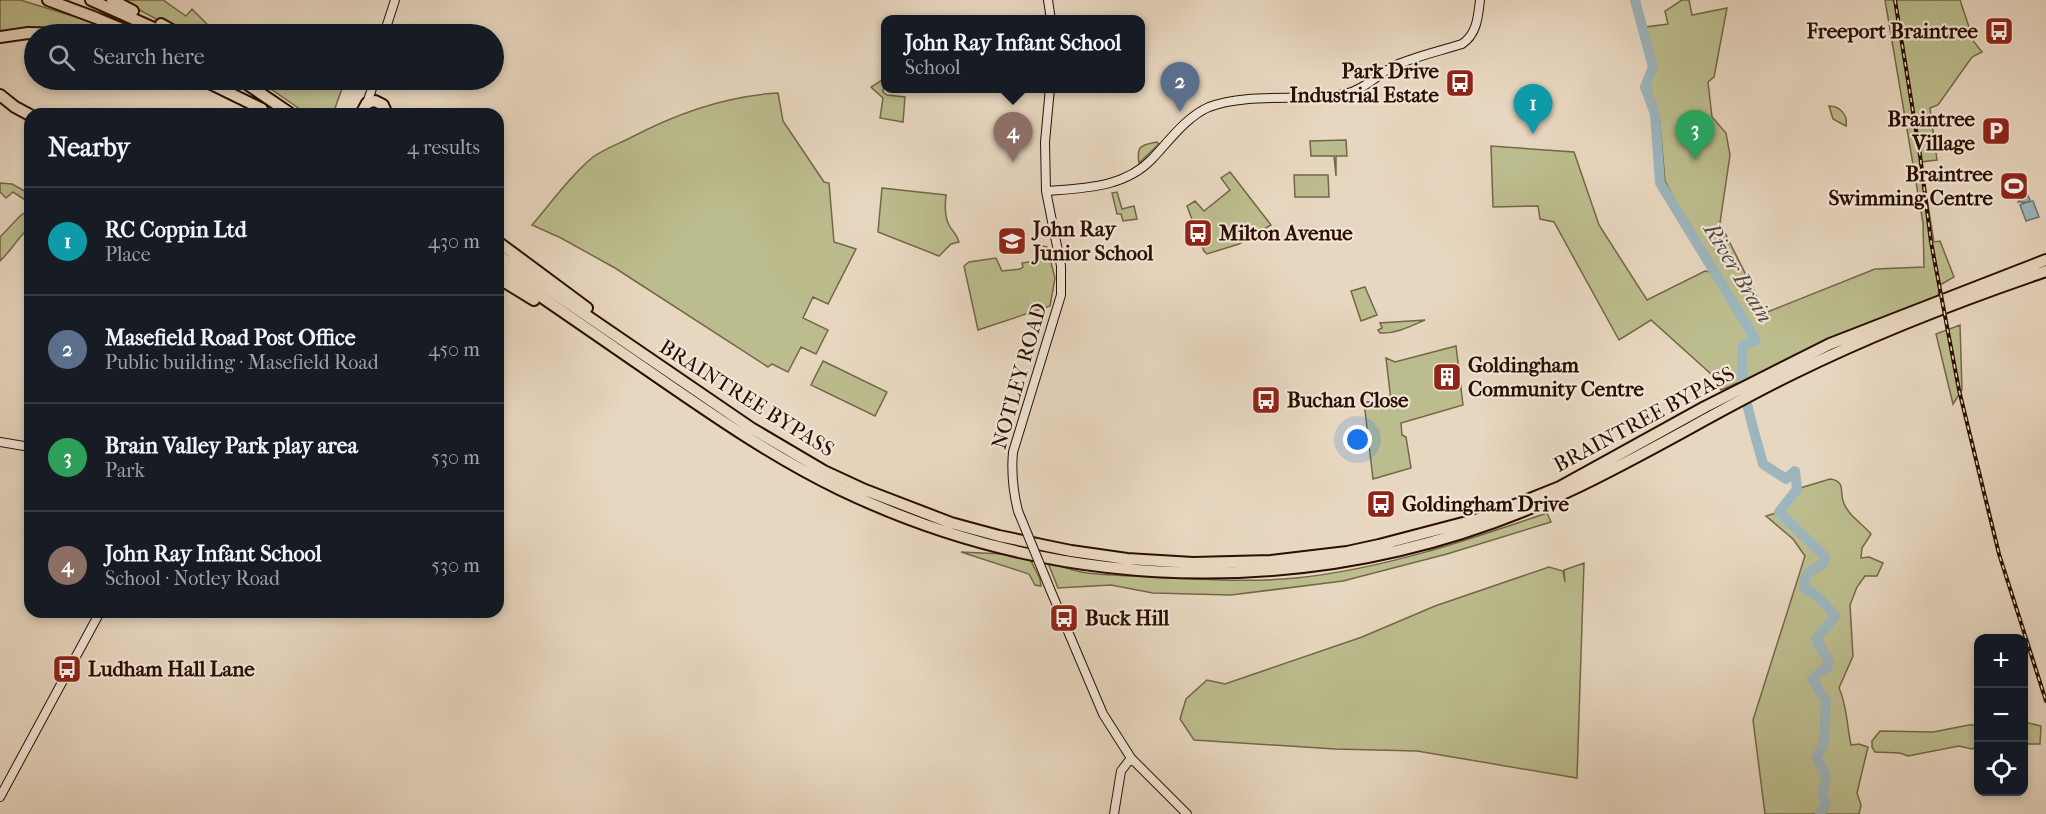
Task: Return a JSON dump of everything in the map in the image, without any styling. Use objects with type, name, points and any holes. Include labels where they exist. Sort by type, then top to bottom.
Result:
[{"type":"highway","points":[[48,0],[110,24]]},
{"type":"highway","points":[[91,0],[144,24]]},
{"type":"highway","points":[[112,0],[159,24]]},
{"type":"highway","points":[[0,37],[24,34]]},
{"type":"highway","points":[[223,90],[260,108]]},
{"type":"highway","points":[[232,90],[261,108]]},
{"type":"highway","points":[[256,90],[283,108]]},
{"type":"highway","points":[[261,90],[284,108]]},
{"type":"highway","points":[[0,95],[15,107]]},
{"type":"highway","points":[[364,108],[366,103],[371,101],[380,102],[385,108]]},
{"type":"highway","points":[[0,102],[24,112]]},
{"type":"highway","points":[[504,246],[592,312],[615,336]]},
{"type":"highway","name":"BRAINTREE BYPASS","points":[[504,259],[765,437],[824,471],[865,490],[951,523],[999,536],[1071,551],[1159,562],[1230,564],[1302,558],[1380,545],[1482,518],[1560,487],[1723,404]]},
{"type":"highway","name":"BRAINTREE BYPASS","points":[[504,271],[767,450],[837,488],[901,517],[965,538],[1022,553],[1083,564],[1143,571],[1221,574],[1265,572],[1349,561],[1428,543],[1505,519],[1570,491],[1830,344],[2046,260]]},
{"type":"highway","name":"BRAINTREE BYPASS","points":[[1760,384],[1906,323],[2046,271]]},
{"type":"highway","points":[[504,282],[552,312],[564,312]]},
{"type":"street","points":[[389,0],[390,12]]},
{"type":"street","points":[[387,24],[395,0]]},
{"type":"street","points":[[1048,0],[1050,15]]},
{"type":"street","points":[[1046,191],[1106,185],[1122,180],[1151,160],[1189,120],[1207,108],[1239,100],[1327,97],[1349,93],[1395,66],[1462,44],[1475,30],[1480,0]]},
{"type":"street","points":[[366,103],[371,90]]},
{"type":"street","points":[[377,90],[380,102]]},
{"type":"street","name":"NOTLEY ROAD","points":[[1050,93],[1045,142],[1046,191],[1061,266],[1061,295],[1012,453],[1013,492],[1018,511],[1103,714],[1131,758],[1187,814]]},
{"type":"street","points":[[0,442],[24,446]]},
{"type":"street","points":[[0,797],[97,618]]},
{"type":"street","points":[[1114,814],[1121,771],[1131,758]]},
{"type":"green space","points":[[0,0],[20,0],[99,24],[24,24],[24,30],[0,33]]},
{"type":"green space","points":[[121,0],[163,0],[186,16],[192,9],[207,24],[165,24]]},
{"type":"green space","points":[[1682,0],[1689,0],[1692,15],[1727,8],[1714,77],[1708,82],[1712,117],[1726,133],[1730,155],[1720,223],[1765,313],[1875,269],[1924,267],[1923,223],[1885,0],[1960,0],[1974,42],[1982,52],[1972,57],[1938,105],[1930,108],[1937,160],[1921,162],[1934,242],[1940,241],[1954,277],[1940,285],[1938,296],[1721,390],[1711,374],[1651,320],[1619,340],[1554,222],[1540,219],[1538,206],[1493,207],[1491,146],[1574,152],[1599,225],[1647,300],[1705,271],[1720,274],[1684,218],[1665,181],[1659,115],[1649,86],[1655,67],[1646,27],[1668,24],[1665,11]]},
{"type":"green space","points":[[881,81],[881,93],[905,97],[903,122],[880,118],[883,98],[871,87]]},
{"type":"green space","points":[[272,90],[341,90],[335,108],[298,108]]},
{"type":"green space","points":[[778,93],[783,121],[824,182],[829,183],[834,242],[856,249],[828,304],[813,297],[803,318],[828,330],[816,354],[801,347],[788,372],[772,364],[768,367],[615,268],[532,225],[576,173],[602,152],[666,121],[702,107],[739,98]]},
{"type":"green space","points":[[1829,106],[1842,112],[1846,118],[1846,126],[1833,119]]},
{"type":"green space","points":[[1346,140],[1347,156],[1336,156],[1336,176],[1334,156],[1311,156],[1310,141]]},
{"type":"green space","points":[[1157,142],[1159,144],[1139,163],[1139,149]]},
{"type":"green space","points":[[1230,172],[1271,225],[1239,244],[1207,254],[1187,206],[1195,201],[1204,211],[1230,190],[1221,178]]},
{"type":"green space","points":[[1294,175],[1328,175],[1329,197],[1295,197]]},
{"type":"green space","points":[[0,183],[12,184],[24,191],[24,199],[13,192],[6,198],[0,192]]},
{"type":"green space","points":[[882,188],[946,195],[946,218],[959,242],[951,244],[939,256],[878,232]]},
{"type":"green space","points":[[1117,192],[1122,209],[1134,206],[1137,219],[1123,221],[1121,214],[1117,214],[1112,193]]},
{"type":"green space","points":[[24,213],[24,233],[0,261],[0,237]]},
{"type":"green space","points":[[1037,245],[1047,247],[1055,278],[1050,306],[978,330],[964,266],[969,262],[996,258],[1002,271],[1020,269],[1023,267],[1022,263],[1035,261]]},
{"type":"green space","points":[[1365,287],[1377,315],[1361,321],[1351,291]]},
{"type":"green space","points":[[1425,320],[1392,332],[1380,333],[1378,330],[1382,328],[1380,323]]},
{"type":"green space","points":[[1960,325],[1962,390],[1953,404],[1936,334]]},
{"type":"green space","points":[[1456,346],[1463,405],[1401,423],[1402,435],[1406,437],[1411,468],[1373,479],[1364,402],[1391,401],[1386,358],[1395,362]]},
{"type":"green space","points":[[823,361],[887,392],[875,416],[811,385]]},
{"type":"green space","points":[[1830,479],[1840,484],[1845,506],[1871,534],[1862,548],[1861,558],[1869,557],[1883,563],[1877,576],[1865,576],[1857,587],[1850,605],[1853,656],[1839,688],[1851,745],[1859,744],[1868,747],[1857,793],[1861,805],[1859,814],[1765,814],[1753,720],[1805,556],[1793,539],[1766,516],[1779,512],[1797,489]]},
{"type":"green space","points":[[1547,513],[1551,522],[1447,554],[1343,581],[1231,595],[1153,593],[1111,585],[1058,588],[1048,563],[1087,573],[1120,576],[1235,580],[1296,578],[1360,568],[1423,553]]},
{"type":"green space","points":[[961,552],[1003,554],[1030,559],[1041,586],[1035,585],[1029,574]]},
{"type":"green space","points":[[1584,563],[1577,778],[1417,751],[1335,749],[1194,740],[1180,719],[1186,699],[1207,680],[1225,684],[1362,637],[1435,606],[1549,567],[1563,571],[1565,582],[1564,570]]},
{"type":"green space","points":[[2028,723],[2041,726],[2040,744],[2028,744]]},
{"type":"green space","points":[[1974,725],[1974,748],[1959,746],[1908,756],[1900,753],[1875,752],[1872,747],[1872,741],[1880,731],[1933,732]]},
{"type":"water","points":[[2022,183],[2030,200],[2028,202],[2033,201],[2039,217],[2026,221],[2020,205],[2027,202],[2018,202],[2021,197],[2027,195],[2025,192],[2014,196],[2012,187]]},
{"type":"waterway","name":"River Brain","points":[[1635,0],[1653,67],[1645,87],[1655,114],[1660,183],[1756,340],[1743,345],[1742,360],[1747,405],[1763,464],[1786,479],[1795,471],[1797,489],[1779,512],[1825,557],[1823,564],[1809,573],[1804,583],[1804,588],[1821,600],[1835,617],[1816,639],[1829,662],[1827,667],[1812,679],[1826,701],[1824,744],[1816,758],[1826,776],[1822,795],[1826,804],[1820,814]]},
{"type":"railway","points":[[1895,0],[1920,155],[1931,242],[1959,390],[1999,554],[2046,701]]},
{"type":"place","name":"Freeport Braintree","points":[[1999,31]]},
{"type":"place","name":"Park Drive Industrial Estate","points":[[1460,83]]},
{"type":"place","name":"Masefield Road Post Office","points":[[1180,112]]},
{"type":"place","name":"Braintree Village","points":[[1996,131]]},
{"type":"place","name":"RC Coppin Ltd","points":[[1533,134]]},
{"type":"place","name":"Brain Valley Park play area","points":[[1695,160]]},
{"type":"place","name":"John Ray Infant School","points":[[1013,162]]},
{"type":"place","name":"Braintree Swimming Centre","points":[[2014,186]]},
{"type":"place","name":"Milton Avenue","points":[[1198,233]]},
{"type":"place","name":"John Ray Junior School","points":[[1012,241]]},
{"type":"place","name":"Goldingham Community Centre","points":[[1447,377]]},
{"type":"place","name":"Buchan Close","points":[[1266,400]]},
{"type":"place","name":"Goldingham Drive","points":[[1381,504]]},
{"type":"place","name":"Buck Hill","points":[[1064,618]]},
{"type":"place","name":"Ludham Hall Lane","points":[[67,669]]}]
